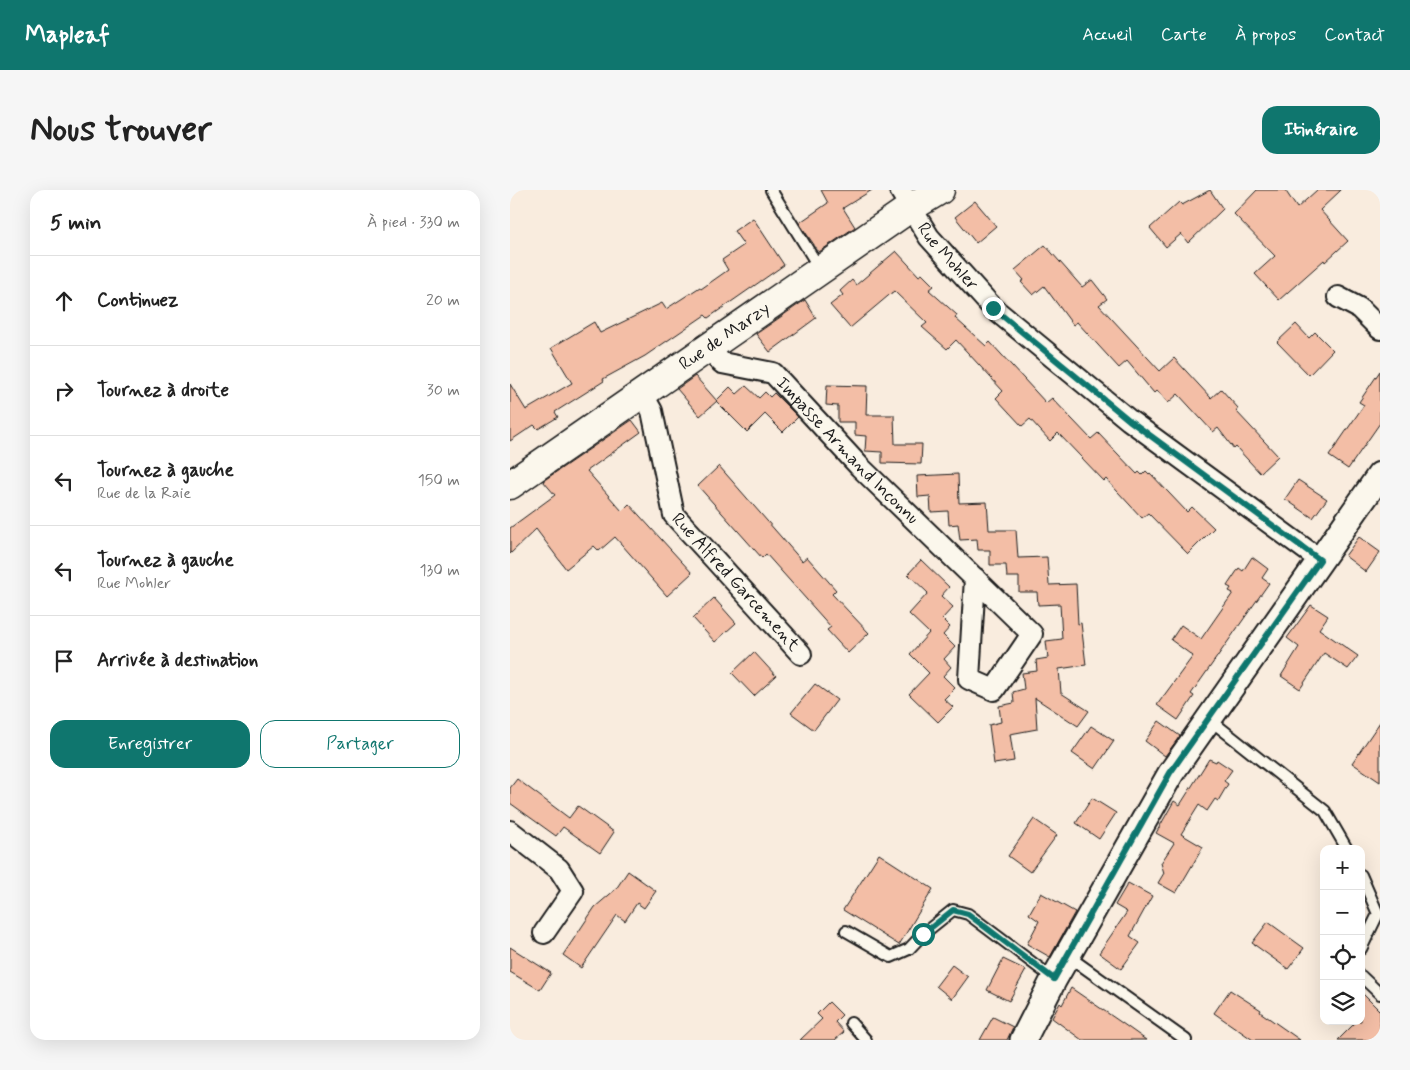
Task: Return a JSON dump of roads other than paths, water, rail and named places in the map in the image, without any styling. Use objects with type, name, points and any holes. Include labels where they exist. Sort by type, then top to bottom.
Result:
[{"type":"main road","name":"Rue de Marzy","points":[[510,485],[820,270],[905,199],[940,190]]},
{"type":"street","name":"Rue Mohler","points":[[905,199],[935,245],[993,308],[1129,420],[1320,560]]},
{"type":"street","points":[[1338,297],[1359,308],[1380,329]]},
{"type":"street","name":"Impasse Armand Inconnu","points":[[708,348],[722,363],[773,373],[860,467],[975,578],[1032,634],[994,690],[969,679],[975,578]]},
{"type":"street","name":"Rue Alfred Garcement","points":[[642,393],[652,411],[674,515],[801,654]]},
{"type":"street","points":[[1024,1040],[1067,955],[1170,773],[1380,475]]},
{"type":"street","points":[[510,831],[559,870],[573,892],[544,933]]},
{"type":"lane","points":[[771,190],[820,270]]},
{"type":"lane","points":[[1208,719],[1325,811],[1344,845]]},
{"type":"lane","points":[[1365,884],[1378,914],[1365,941]]},
{"type":"lane","points":[[846,931],[891,956],[909,948],[953,910],[968,914],[1054,979]]},
{"type":"lane","points":[[1067,955],[1186,1040]]},
{"type":"lane","points":[[1365,980],[1380,994]]},
{"type":"lane","points":[[851,1023],[866,1040]]}]
